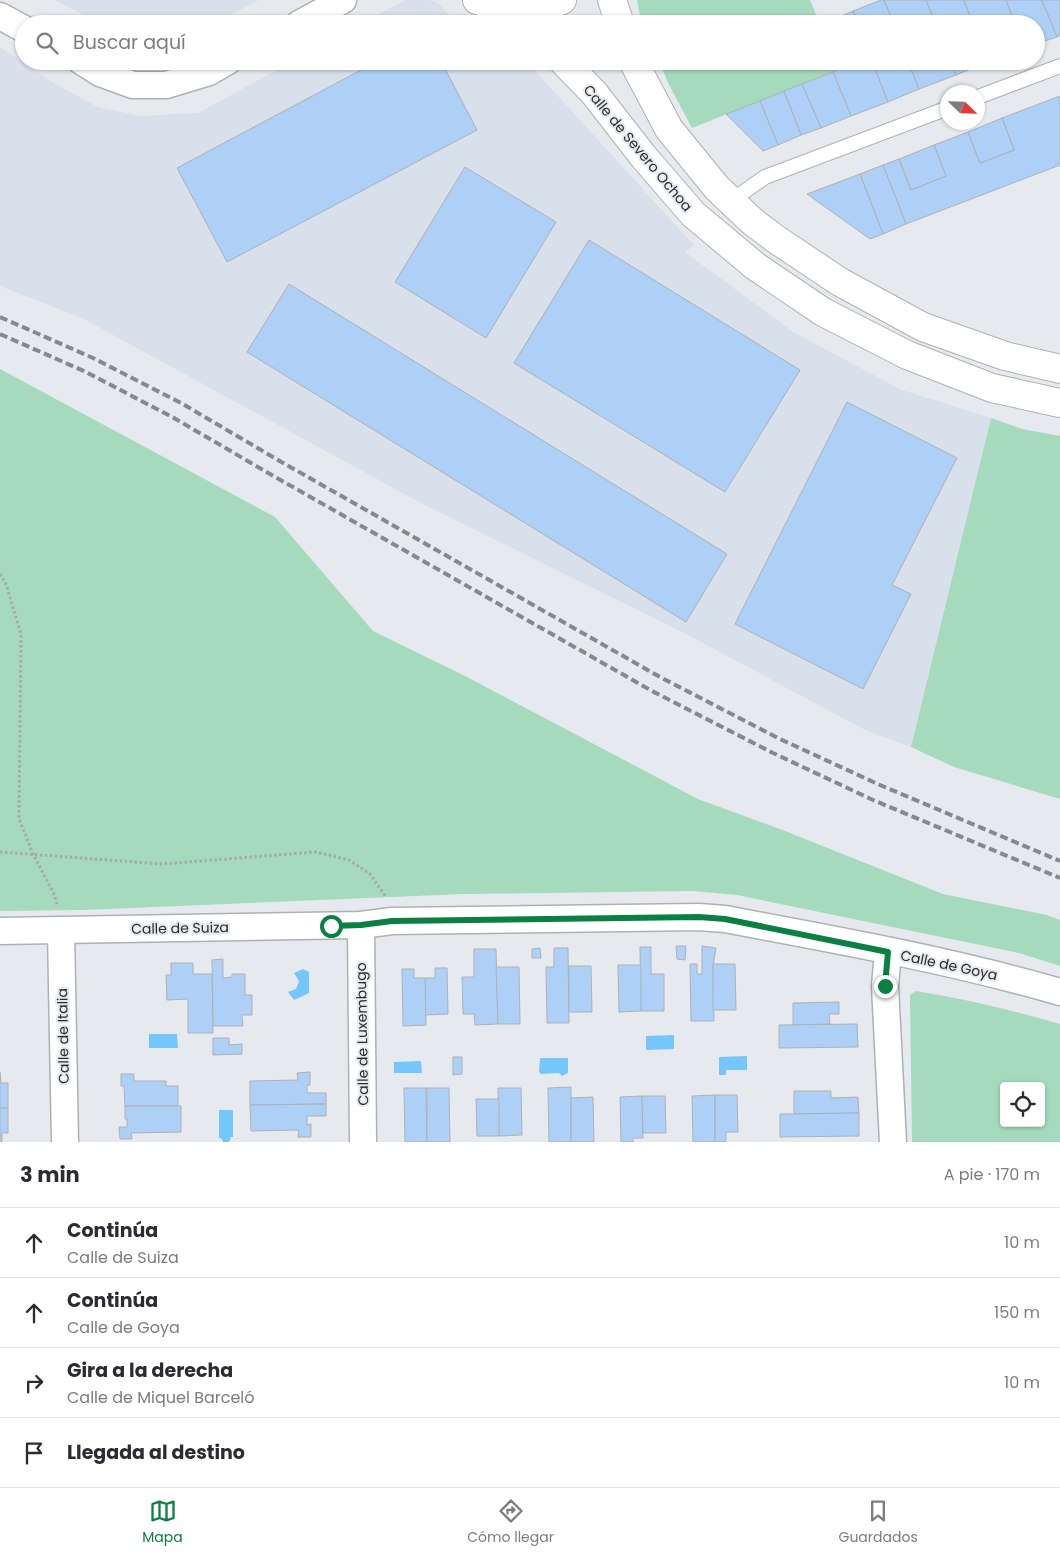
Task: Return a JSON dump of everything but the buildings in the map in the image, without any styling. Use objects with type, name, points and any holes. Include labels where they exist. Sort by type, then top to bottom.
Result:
[{"type":"street","points":[[316,15],[343,0]]},
{"type":"street","points":[[477,0],[510,15]]},
{"type":"street","points":[[521,15],[562,0]]},
{"type":"street","points":[[612,0],[617,15]]},
{"type":"street","points":[[0,16],[15,24]]},
{"type":"street","points":[[95,70],[133,84],[166,85],[212,70]]},
{"type":"street","name":"Calle de Severo Ochoa","points":[[572,70],[594,93],[643,156],[693,214],[755,266],[823,312],[907,355],[992,388],[1060,403]]},
{"type":"street","points":[[638,70],[669,130],[717,188],[761,228],[840,282],[923,327],[1005,356],[1060,369]]},
{"type":"street","name":"Calle de Goya","points":[[361,925],[392,921],[699,917],[725,919],[917,957],[1011,978],[1060,992]]},
{"type":"street","name":"Calle de Suiza","points":[[0,931],[60,920],[361,925]]},
{"type":"street","name":"Calle de Italia","points":[[60,920],[65,1142]]},
{"type":"street","name":"Calle de Luxembugo","points":[[361,925],[363,1142]]},
{"type":"street","points":[[888,952],[885,986],[893,1142]]},
{"type":"lane","points":[[985,94],[1060,66]]},
{"type":"lane","points":[[731,201],[765,178],[940,111]]},
{"type":"path","points":[[0,574],[6,584],[21,634],[19,819],[33,854],[55,896],[60,920]]},
{"type":"path","points":[[0,852],[162,864],[316,852],[349,860],[370,874],[390,902]]},
{"type":"shaded area","points":[[54,0],[259,0],[230,15],[84,15]]},
{"type":"shaded area","points":[[405,0],[428,0],[437,2],[449,15],[378,15]]},
{"type":"shaded area","points":[[0,47],[15,57],[15,70],[34,70],[98,107],[141,116],[198,113],[277,70],[534,70],[694,245],[685,252],[793,332],[902,390],[991,418],[911,747],[867,731],[690,636],[421,503],[82,318],[0,286]]},
{"type":"green space","points":[[637,0],[810,0],[816,15],[640,15]]},
{"type":"green space","points":[[663,70],[837,70],[692,128]]},
{"type":"green space","points":[[0,369],[275,517],[373,631],[465,676],[698,799],[780,829],[943,894],[1047,915],[1060,920],[1060,966],[1019,953],[737,895],[692,891],[463,894],[84,910],[0,911]]},
{"type":"green space","points":[[991,418],[1022,429],[1060,436],[1060,799],[954,767],[911,747]]},
{"type":"green space","points":[[916,991],[1006,1010],[1060,1024],[1060,1142],[912,1142],[910,995]]},
{"type":"water","points":[[303,969],[309,972],[309,993],[294,1000],[288,992],[296,989],[299,981],[294,973]]},
{"type":"water","points":[[149,1034],[177,1034],[178,1048],[149,1048]]},
{"type":"water","points":[[674,1035],[674,1049],[646,1050],[646,1036]]},
{"type":"water","points":[[747,1056],[747,1070],[726,1070],[726,1075],[719,1075],[719,1057]]},
{"type":"water","points":[[540,1058],[568,1058],[568,1073],[562,1076],[559,1073],[541,1074],[539,1072]]},
{"type":"water","points":[[421,1061],[422,1073],[394,1073],[394,1062]]},
{"type":"water","points":[[219,1110],[233,1110],[233,1137],[231,1137],[229,1142],[223,1142],[219,1138]]},
{"type":"railway","points":[[0,317],[93,358],[181,403],[660,677],[780,739],[880,785],[1060,861]]},
{"type":"railway","points":[[0,334],[86,372],[174,418],[652,691],[773,753],[873,800],[1060,878]]},
{"type":"route","points":[[331,926],[392,921],[699,917],[725,919],[888,952],[885,986]]}]
